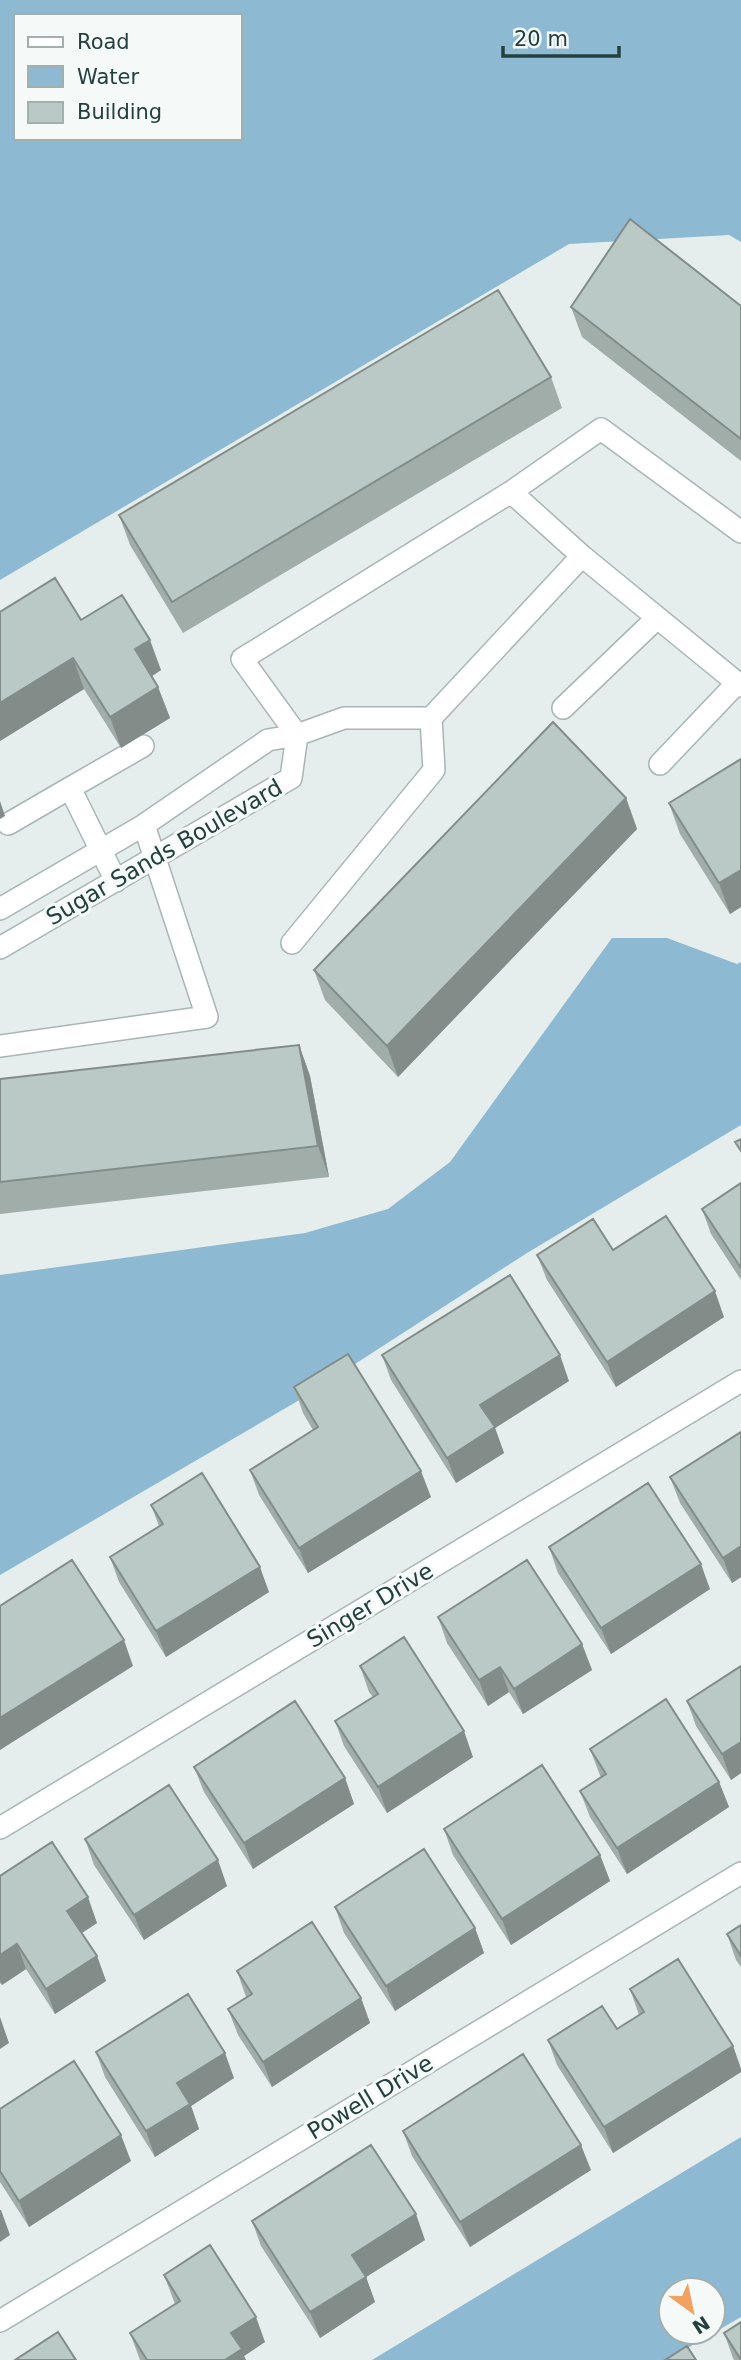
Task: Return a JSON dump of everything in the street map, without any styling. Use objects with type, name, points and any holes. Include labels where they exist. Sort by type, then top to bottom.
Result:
[{"type":"street","points":[[297,735],[242,659],[511,492],[601,429],[741,532]]},
{"type":"street","points":[[511,492],[582,556],[739,684],[660,764]]},
{"type":"street","points":[[292,943],[434,770],[431,718],[582,556]]},
{"type":"street","points":[[563,708],[657,618]]},
{"type":"street","name":"Sugar Sands Boulevard","points":[[0,909],[144,825],[268,740],[297,735],[344,718],[431,718]]},
{"type":"street","name":"Sugar Sands Boulevard","points":[[0,948],[291,778],[297,735]]},
{"type":"street","points":[[8,824],[144,746]]},
{"type":"street","points":[[70,788],[116,881]]},
{"type":"street","points":[[0,1046],[207,1017],[144,825]]},
{"type":"street","name":"Singer Drive","points":[[0,1828],[741,1381]]},
{"type":"street","name":"Powell Drive","points":[[0,2321],[741,1872]]},
{"type":"water","points":[[0,0],[741,0],[741,242],[729,235],[569,244],[0,580]]},
{"type":"water","points":[[612,938],[667,938],[737,964],[741,962],[741,1125],[527,1253],[296,1402],[0,1575],[0,1275],[305,1233],[388,1209],[450,1162]]},
{"type":"water","points":[[741,2137],[741,2317],[727,2325],[727,2276],[657,2276],[657,2346],[691,2346],[667,2360],[372,2360]]},
{"type":"building","points":[[630,219],[741,306],[741,439],[571,307]]},
{"type":"building","points":[[498,290],[551,377],[172,602],[119,515]]},
{"type":"building","points":[[55,578],[81,620],[122,595],[150,640],[135,649],[158,687],[110,717],[73,658],[0,703],[0,612]]},
{"type":"building","points":[[553,722],[626,798],[387,1046],[314,970]]},
{"type":"building","points":[[741,759],[741,870],[719,883],[669,803]]},
{"type":"building","points":[[299,1045],[318,1146],[0,1182],[0,1079]]},
{"type":"building","points":[[741,1139],[741,1151],[735,1142]]},
{"type":"building","points":[[741,1183],[741,1268],[702,1209]]},
{"type":"building","points":[[666,1216],[715,1291],[607,1362],[537,1255],[593,1219],[613,1250]]},
{"type":"building","points":[[510,1275],[560,1355],[480,1405],[495,1427],[447,1458],[382,1355]]},
{"type":"building","points":[[348,1354],[421,1471],[299,1548],[250,1470],[318,1427],[294,1387]]},
{"type":"building","points":[[741,1432],[741,1546],[723,1558],[670,1477]]},
{"type":"building","points":[[202,1473],[260,1567],[156,1631],[110,1557],[163,1524],[151,1505]]},
{"type":"building","points":[[648,1483],[701,1564],[601,1628],[549,1547]]},
{"type":"building","points":[[72,1560],[124,1640],[0,1718],[0,1606]]},
{"type":"building","points":[[527,1560],[582,1644],[514,1689],[500,1667],[479,1680],[438,1617]]},
{"type":"building","points":[[404,1637],[464,1731],[378,1787],[335,1721],[378,1694],[360,1666]]},
{"type":"building","points":[[741,1666],[741,1742],[722,1754],[687,1701]]},
{"type":"building","points":[[666,1699],[719,1782],[617,1848],[580,1791],[606,1774],[590,1749]]},
{"type":"building","points":[[295,1701],[345,1778],[244,1843],[194,1767]]},
{"type":"building","points":[[542,1765],[600,1855],[502,1919],[444,1829]]},
{"type":"building","points":[[169,1785],[218,1860],[134,1915],[85,1839]]},
{"type":"building","points":[[52,1842],[88,1897],[67,1911],[97,1956],[46,1989],[17,1944],[0,1955],[0,1876]]},
{"type":"building","points":[[424,1849],[475,1928],[386,1986],[335,1907]]},
{"type":"building","points":[[312,1922],[361,1998],[263,2062],[228,2009],[252,1994],[237,1971]]},
{"type":"building","points":[[741,1925],[741,1956],[727,1934]]},
{"type":"building","points":[[678,1959],[733,2046],[604,2127],[548,2040],[602,2006],[617,2029],[644,2012],[630,1989]]},
{"type":"building","points":[[188,1994],[225,2053],[177,2083],[190,2104],[146,2131],[96,2052]]},
{"type":"building","points":[[523,2054],[581,2145],[460,2222],[403,2131]]},
{"type":"building","points":[[74,2061],[121,2135],[19,2201],[0,2171],[0,2109]]},
{"type":"building","points":[[371,2145],[416,2214],[352,2255],[366,2277],[310,2312],[252,2221]]},
{"type":"building","points":[[210,2245],[256,2317],[231,2333],[242,2349],[225,2360],[147,2360],[130,2333],[180,2301],[164,2275]]},
{"type":"building","points":[[741,2322],[741,2360],[727,2338],[727,2331]]},
{"type":"building","points":[[58,2332],[76,2360],[15,2360]]},
{"type":"building","points":[[687,2346],[696,2360],[665,2360]]}]
